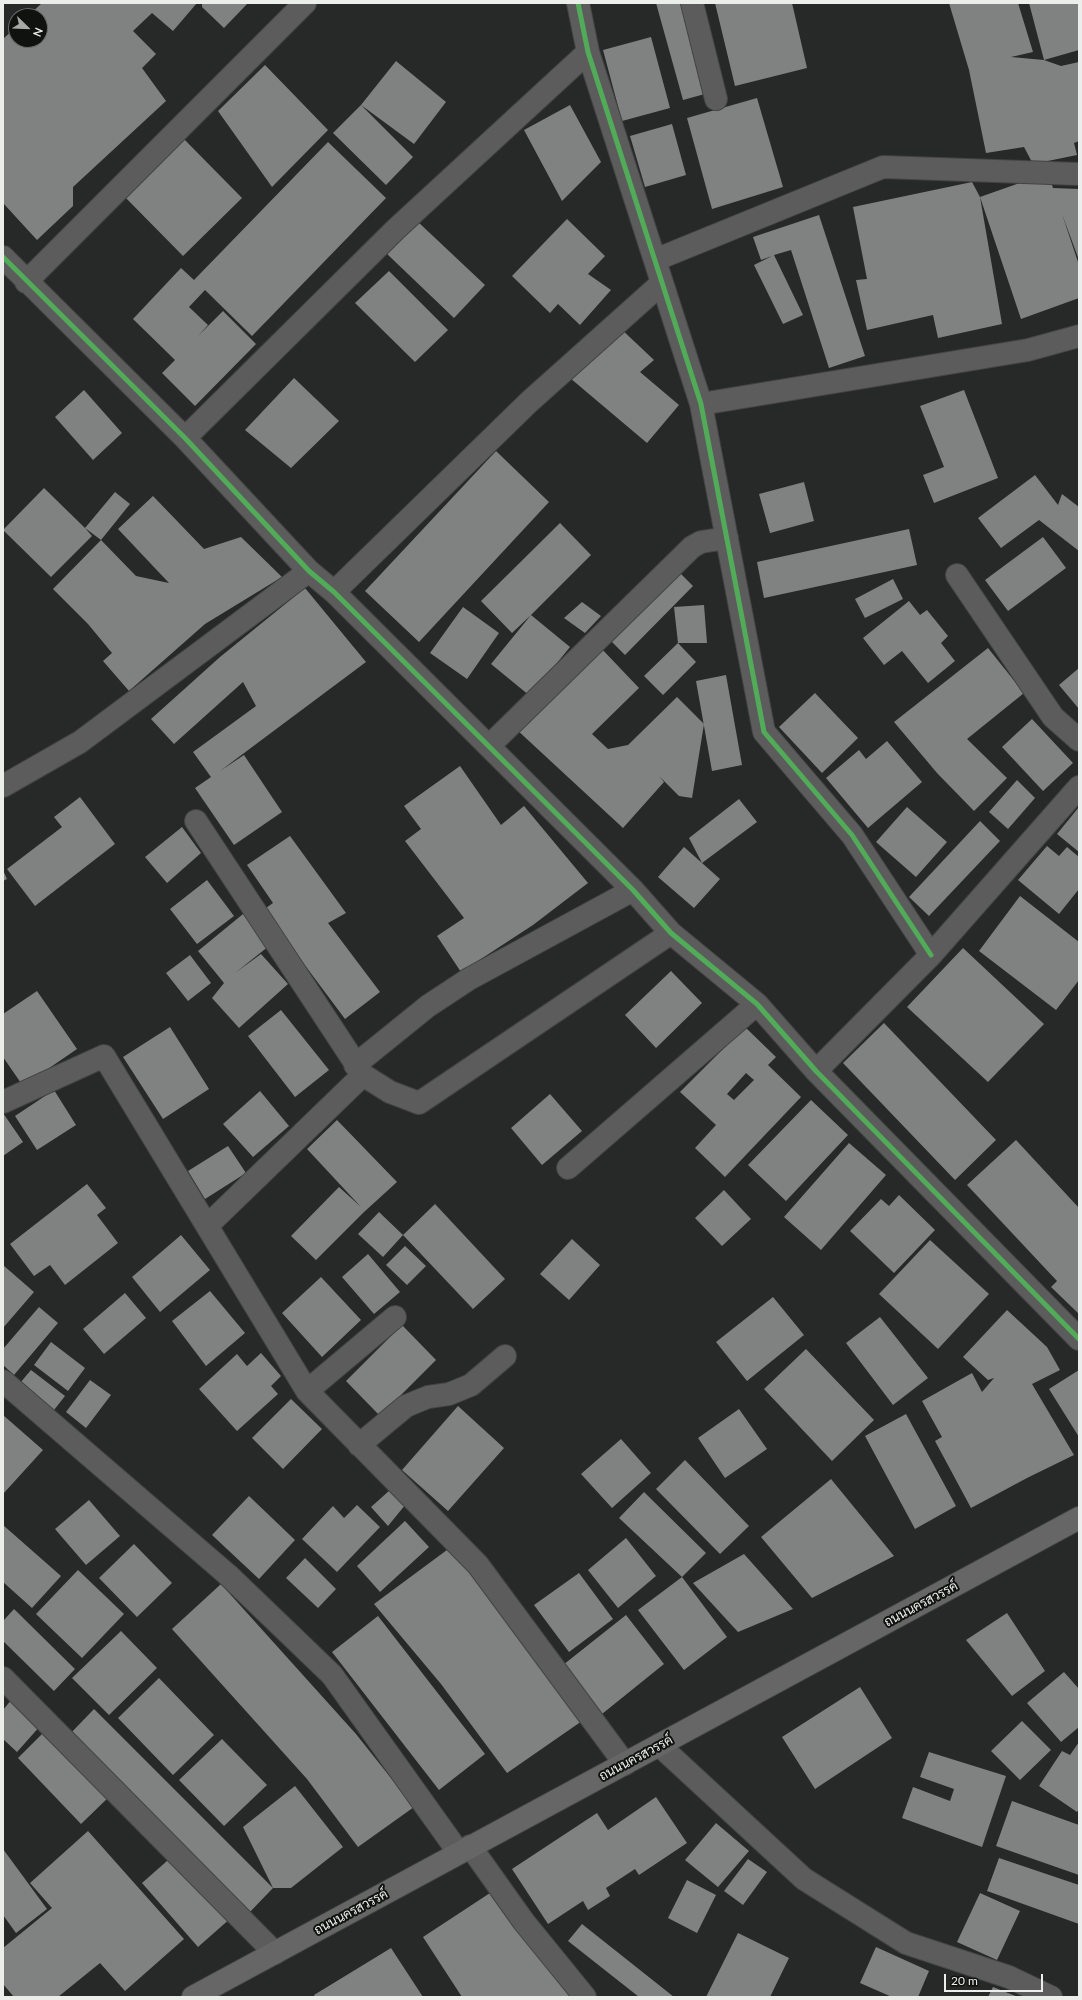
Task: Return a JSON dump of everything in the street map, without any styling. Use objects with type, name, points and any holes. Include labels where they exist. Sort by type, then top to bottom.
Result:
[{"type":"main road","name":"ถนนนครสวรรค์","points":[[193,1997],[1079,1518]]},
{"type":"street","points":[[26,282],[305,3]]},
{"type":"street","points":[[578,3],[588,52],[701,404],[764,732],[852,835],[931,955]]},
{"type":"street","points":[[692,3],[716,99]]},
{"type":"street","points":[[185,438],[396,229],[588,52]]},
{"type":"street","points":[[655,260],[883,166],[1079,174]]},
{"type":"street","points":[[3,257],[26,282],[185,438],[309,571],[334,592],[633,890],[671,933],[757,1004],[816,1071],[1079,1339]]},
{"type":"street","points":[[334,592],[529,402],[662,283]]},
{"type":"street","points":[[701,404],[1028,350],[1079,336]]},
{"type":"street","points":[[489,746],[692,547],[701,542],[727,538]]},
{"type":"street","points":[[3,786],[80,742],[309,571]]},
{"type":"street","points":[[957,575],[1053,717],[1079,740]]},
{"type":"street","points":[[816,1071],[931,955],[1079,787]]},
{"type":"street","points":[[196,821],[359,1070],[390,1092],[419,1103],[671,933]]},
{"type":"street","points":[[207,1226],[359,1070],[428,1006],[469,978],[633,890]]},
{"type":"street","points":[[568,1168],[757,1004]]},
{"type":"street","points":[[3,1102],[104,1056],[307,1391],[478,1565],[625,1764]]},
{"type":"street","points":[[307,1391],[395,1317]]},
{"type":"street","points":[[359,1445],[406,1406],[428,1397],[449,1394],[471,1385],[505,1356]]},
{"type":"street","points":[[3,1381],[228,1575],[332,1675],[465,1850],[585,1997]]},
{"type":"street","points":[[3,1678],[275,1953]]},
{"type":"street","points":[[659,1745],[804,1880],[906,1943],[1009,1978],[1051,1997]]},
{"type":"building","points":[[42,3],[197,3],[173,31],[152,13],[133,31],[156,54],[142,68],[166,101],[73,187],[73,206],[37,240],[3,203],[3,39],[8,34],[8,48],[48,48],[48,8],[37,8]]},
{"type":"building","points":[[202,3],[248,3],[224,28],[202,7]]},
{"type":"building","points":[[656,3],[687,3],[712,92],[683,100]]},
{"type":"building","points":[[715,3],[792,3],[807,68],[735,86]]},
{"type":"building","points":[[949,3],[1018,3],[1033,52],[1011,57],[1044,60],[1061,66],[1079,62],[1079,141],[1074,143],[1077,155],[1033,164],[1024,147],[986,153],[969,70]]},
{"type":"building","points":[[1029,3],[1079,3],[1079,50],[1044,60]]},
{"type":"building","points":[[651,37],[670,108],[622,121],[603,50]]},
{"type":"building","points":[[396,61],[446,102],[414,144],[361,105]]},
{"type":"building","points":[[265,65],[328,130],[272,187],[218,111]]},
{"type":"building","points":[[757,98],[783,187],[712,209],[687,118]]},
{"type":"building","points":[[361,105],[413,157],[386,185],[333,133]]},
{"type":"building","points":[[570,105],[601,162],[562,201],[524,130]]},
{"type":"building","points":[[672,124],[686,175],[645,187],[630,136]]},
{"type":"building","points":[[180,135],[242,198],[183,256],[121,193]]},
{"type":"building","points":[[328,142],[386,198],[252,336],[205,290],[189,307],[208,325],[198,336],[223,311],[256,344],[195,406],[162,373],[175,360],[133,319],[181,268],[194,280]]},
{"type":"building","points":[[1048,173],[1053,188],[1079,189],[1079,260],[1062,214],[1079,265],[1079,298],[1021,319],[980,197]]},
{"type":"building","points":[[972,182],[980,197],[1002,324],[938,338],[933,315],[867,330],[856,280],[867,279],[853,207]]},
{"type":"building","points":[[819,215],[865,356],[829,368],[791,250],[774,255],[803,315],[783,324],[754,265],[772,256],[761,260],[753,237]]},
{"type":"building","points":[[567,219],[605,256],[588,274],[611,290],[580,325],[558,304],[550,313],[512,276]]},
{"type":"building","points":[[416,220],[485,285],[454,318],[385,252]]},
{"type":"building","points":[[389,271],[448,330],[415,362],[355,303]]},
{"type":"building","points":[[618,326],[654,360],[640,372],[679,405],[647,443],[570,378]]},
{"type":"building","points":[[294,378],[339,421],[291,468],[245,430]]},
{"type":"building","points":[[84,390],[122,433],[93,460],[55,417]]},
{"type":"building","points":[[964,390],[998,478],[934,503],[923,475],[944,467],[920,406]]},
{"type":"building","points":[[496,451],[549,502],[419,642],[365,591]]},
{"type":"building","points":[[1035,475],[1058,505],[1062,494],[1079,507],[1079,551],[1039,520],[1001,548],[978,518]]},
{"type":"building","points":[[804,482],[814,521],[770,533],[759,494]]},
{"type":"building","points":[[44,488],[92,536],[51,577],[3,530]]},
{"type":"building","points":[[115,492],[130,504],[101,540],[85,528]]},
{"type":"building","points":[[153,496],[204,549],[241,537],[282,577],[205,624],[129,691],[103,661],[112,653],[88,624],[53,589],[101,540],[136,576],[169,583],[118,529]]},
{"type":"building","points":[[560,523],[591,555],[512,633],[481,601]]},
{"type":"building","points":[[909,529],[917,565],[764,598],[757,562]]},
{"type":"building","points":[[1043,537],[1066,568],[1008,611],[985,580]]},
{"type":"building","points":[[675,568],[693,586],[625,655],[608,638]]},
{"type":"building","points":[[893,579],[903,599],[865,618],[855,599]]},
{"type":"building","points":[[305,588],[366,662],[220,771],[244,755],[282,812],[234,845],[195,788],[211,777],[193,752],[256,706],[243,682],[174,744],[151,719],[220,657]]},
{"type":"building","points":[[909,601],[920,615],[927,610],[948,636],[941,643],[955,661],[928,683],[902,651],[884,665],[863,638]]},
{"type":"building","points":[[582,602],[601,616],[585,633],[564,618]]},
{"type":"building","points":[[704,605],[707,643],[678,643],[674,607]]},
{"type":"building","points":[[463,607],[499,633],[467,679],[430,653]]},
{"type":"building","points":[[531,615],[570,647],[530,696],[491,664]]},
{"type":"building","points":[[678,643],[696,662],[663,695],[644,676]]},
{"type":"building","points":[[599,646],[639,688],[592,734],[608,749],[628,745],[677,697],[704,724],[692,798],[679,796],[659,776],[664,782],[623,828],[516,729]]},
{"type":"building","points":[[988,648],[1024,693],[967,739],[1007,778],[974,811],[937,773],[894,722]]},
{"type":"building","points":[[1079,668],[1079,709],[1059,685]]},
{"type":"building","points":[[726,675],[742,765],[712,771],[696,681]]},
{"type":"building","points":[[815,693],[858,738],[822,773],[779,727]]},
{"type":"building","points":[[1032,719],[1073,763],[1043,791],[1002,747]]},
{"type":"building","points":[[887,741],[922,782],[868,828],[826,778],[859,750],[866,759]]},
{"type":"building","points":[[460,766],[501,825],[524,806],[588,883],[533,925],[461,972],[437,936],[464,918],[405,841],[421,829],[404,806]]},
{"type":"building","points":[[1017,780],[1035,798],[1008,829],[989,812]]},
{"type":"building","points":[[80,797],[115,844],[35,906],[7,869],[62,827],[54,817]]},
{"type":"building","points":[[739,799],[757,822],[702,863],[689,838]]},
{"type":"building","points":[[907,807],[947,842],[916,877],[876,842]]},
{"type":"building","points":[[1079,807],[1079,852],[1057,834]]},
{"type":"building","points":[[980,821],[1000,841],[929,916],[909,897]]},
{"type":"building","points":[[182,827],[201,853],[167,883],[145,857]]},
{"type":"building","points":[[290,836],[346,913],[328,923],[380,992],[345,1019],[292,948],[266,908],[273,903],[247,865]]},
{"type":"building","points":[[1047,846],[1059,856],[1067,847],[1079,857],[1079,889],[1059,914],[1018,880]]},
{"type":"building","points":[[684,847],[720,879],[694,908],[658,877]]},
{"type":"building","points":[[3,870],[7,879],[3,881]]},
{"type":"building","points":[[207,880],[234,916],[197,944],[170,909]]},
{"type":"building","points":[[1020,896],[1079,942],[1079,980],[1056,1010],[979,951]]},
{"type":"building","points":[[243,914],[269,946],[235,973],[261,954],[288,984],[239,1028],[212,998],[224,983],[198,951]]},
{"type":"building","points":[[963,948],[1044,1024],[988,1082],[907,1007]]},
{"type":"building","points":[[190,955],[211,983],[188,1001],[166,973]]},
{"type":"building","points":[[671,971],[702,1003],[656,1048],[625,1015]]},
{"type":"building","points":[[37,991],[77,1049],[23,1086],[3,1057],[3,1014]]},
{"type":"building","points":[[281,1010],[329,1070],[295,1097],[248,1036]]},
{"type":"building","points":[[884,1023],[996,1140],[955,1180],[843,1063]]},
{"type":"building","points":[[170,1027],[209,1089],[163,1119],[123,1057]]},
{"type":"building","points":[[745,1027],[776,1057],[768,1065],[801,1097],[725,1177],[695,1148],[716,1125],[680,1092]],"holes":[[[746,1073],[754,1080],[734,1100],[727,1094]]]},
{"type":"building","points":[[54,1090],[76,1125],[37,1150],[15,1116]]},
{"type":"building","points":[[260,1091],[289,1126],[253,1157],[223,1124]]},
{"type":"building","points":[[550,1094],[582,1131],[542,1165],[511,1128]]},
{"type":"building","points":[[811,1100],[848,1135],[786,1201],[748,1165]]},
{"type":"building","points":[[3,1113],[23,1142],[3,1156]]},
{"type":"building","points":[[337,1120],[397,1182],[364,1212],[316,1260],[291,1236],[339,1187],[361,1207],[307,1149]]},
{"type":"building","points":[[1016,1140],[1079,1208],[1079,1314],[1051,1287],[1057,1281],[967,1185]]},
{"type":"building","points":[[849,1143],[886,1175],[821,1250],[784,1217]]},
{"type":"building","points":[[228,1146],[246,1173],[205,1199],[188,1171]]},
{"type":"building","points":[[87,1184],[106,1208],[97,1215],[118,1243],[65,1285],[50,1265],[34,1276],[10,1244]]},
{"type":"building","points":[[724,1190],[751,1219],[722,1246],[695,1218]]},
{"type":"building","points":[[899,1195],[935,1230],[894,1273],[850,1231],[881,1199],[889,1206]]},
{"type":"building","points":[[435,1204],[505,1279],[473,1309],[403,1235]]},
{"type":"building","points":[[379,1212],[403,1235],[383,1257],[358,1234]]},
{"type":"building","points":[[181,1235],[210,1270],[160,1312],[132,1277]]},
{"type":"building","points":[[572,1239],[600,1265],[569,1300],[540,1274]]},
{"type":"building","points":[[930,1240],[989,1294],[938,1349],[879,1294]]},
{"type":"building","points":[[405,1246],[426,1266],[407,1285],[386,1265]]},
{"type":"building","points":[[368,1254],[400,1292],[374,1314],[342,1277]]},
{"type":"building","points":[[3,1265],[34,1292],[3,1328]]},
{"type":"building","points":[[321,1277],[361,1320],[322,1357],[282,1313]]},
{"type":"building","points":[[210,1291],[245,1333],[206,1366],[172,1321]]},
{"type":"building","points":[[125,1293],[146,1318],[104,1354],[83,1329]]},
{"type":"building","points":[[773,1297],[804,1335],[747,1381],[716,1342]]},
{"type":"building","points":[[39,1307],[58,1323],[14,1375],[3,1365],[3,1349]]},
{"type":"building","points":[[1007,1310],[1047,1347],[1060,1370],[1032,1384],[1074,1455],[971,1508],[935,1441],[942,1437],[922,1401],[972,1373],[982,1392],[994,1378],[988,1380],[963,1357]]},
{"type":"building","points":[[880,1317],[928,1378],[893,1405],[846,1343]]},
{"type":"building","points":[[402,1325],[436,1360],[380,1416],[346,1381]]},
{"type":"building","points":[[51,1342],[85,1368],[68,1391],[34,1365]]},
{"type":"building","points":[[806,1349],[874,1420],[832,1461],[764,1389]]},
{"type":"building","points":[[261,1353],[281,1376],[271,1386],[278,1394],[237,1431],[199,1389],[237,1354],[247,1366]]},
{"type":"building","points":[[31,1370],[65,1396],[54,1410],[20,1383]]},
{"type":"building","points":[[1079,1370],[1079,1437],[1049,1389]]},
{"type":"building","points":[[90,1380],[111,1395],[86,1428],[66,1412]]},
{"type":"building","points":[[291,1399],[322,1429],[283,1469],[252,1438]]},
{"type":"building","points":[[458,1406],[504,1448],[448,1511],[402,1470]]},
{"type":"building","points":[[739,1409],[767,1449],[725,1478],[698,1438]]},
{"type":"building","points":[[906,1414],[956,1506],[915,1529],[865,1436]]},
{"type":"building","points":[[3,1415],[43,1450],[3,1494]]},
{"type":"building","points":[[621,1439],[651,1473],[612,1508],[581,1474]]},
{"type":"building","points":[[685,1460],[749,1526],[720,1554],[656,1489]]},
{"type":"building","points":[[831,1479],[894,1556],[812,1598],[761,1537]]},
{"type":"building","points":[[390,1490],[406,1504],[388,1526],[371,1507]]},
{"type":"building","points":[[644,1492],[706,1553],[682,1577],[619,1518]]},
{"type":"building","points":[[249,1496],[295,1540],[259,1579],[212,1535]]},
{"type":"building","points":[[89,1500],[120,1536],[86,1565],[55,1529]]},
{"type":"building","points":[[357,1505],[380,1527],[337,1572],[302,1539],[333,1506],[344,1518]]},
{"type":"building","points":[[405,1521],[429,1547],[380,1592],[357,1566]]},
{"type":"building","points":[[3,1525],[61,1576],[32,1608],[3,1582]]},
{"type":"building","points":[[626,1538],[656,1576],[618,1608],[588,1570]]},
{"type":"building","points":[[134,1544],[172,1583],[137,1617],[99,1578]]},
{"type":"building","points":[[455,1544],[582,1721],[507,1773],[441,1684],[374,1604]]},
{"type":"building","points":[[744,1554],[793,1609],[738,1632],[693,1583]]},
{"type":"building","points":[[305,1558],[336,1589],[318,1608],[286,1578]]},
{"type":"building","points":[[78,1570],[124,1614],[82,1658],[36,1614]]},
{"type":"building","points":[[579,1573],[613,1619],[569,1652],[534,1605]]},
{"type":"building","points":[[682,1577],[727,1637],[684,1670],[638,1610]]},
{"type":"building","points":[[221,1584],[356,1734],[414,1807],[358,1847],[307,1779],[172,1629]]},
{"type":"building","points":[[14,1609],[75,1669],[54,1691],[3,1641],[3,1621]]},
{"type":"building","points":[[1007,1613],[1045,1671],[1012,1696],[966,1640]]},
{"type":"building","points":[[626,1615],[664,1664],[602,1714],[563,1665]]},
{"type":"building","points":[[378,1616],[485,1754],[439,1790],[332,1652]]},
{"type":"building","points":[[121,1631],[157,1668],[109,1715],[72,1678]]},
{"type":"building","points":[[1064,1672],[1079,1689],[1079,1727],[1061,1742],[1027,1703]]},
{"type":"building","points":[[159,1678],[214,1735],[173,1775],[118,1718]]},
{"type":"building","points":[[860,1687],[892,1738],[815,1789],[782,1737]]},
{"type":"building","points":[[12,1699],[41,1725],[17,1752],[3,1739],[3,1710]]},
{"type":"building","points":[[94,1709],[273,1888],[248,1914],[69,1735]]},
{"type":"building","points":[[1022,1721],[1051,1750],[1020,1780],[991,1751]]},
{"type":"building","points":[[47,1729],[111,1795],[81,1824],[18,1758]]},
{"type":"building","points":[[222,1739],[267,1785],[224,1826],[179,1780]]},
{"type":"building","points":[[1079,1742],[1079,1809],[1077,1812],[1039,1786],[1062,1751],[1070,1755]]},
{"type":"building","points":[[929,1752],[1006,1776],[982,1847],[902,1818],[913,1787],[950,1801],[954,1789],[920,1777]]},
{"type":"building","points":[[295,1786],[343,1847],[291,1888],[273,1888],[243,1827]]},
{"type":"building","points":[[656,1797],[687,1843],[639,1875],[635,1869],[606,1888],[610,1896],[588,1910],[583,1901],[548,1924],[512,1869],[597,1813],[608,1830]]},
{"type":"building","points":[[1012,1801],[1079,1825],[1079,1875],[996,1846]]},
{"type":"building","points":[[716,1823],[749,1851],[718,1887],[685,1860]]},
{"type":"building","points":[[88,1831],[184,1939],[125,1991],[100,1963],[58,1997],[14,1997],[3,1984],[3,1948],[52,1908],[30,1883]]},
{"type":"building","points":[[3,1849],[47,1909],[16,1933],[3,1915]]},
{"type":"building","points":[[176,1853],[232,1917],[198,1947],[142,1883]]},
{"type":"building","points":[[999,1858],[1079,1885],[1079,1924],[987,1891]]},
{"type":"building","points":[[748,1859],[767,1872],[743,1905],[724,1891]]},
{"type":"building","points":[[687,1880],[716,1895],[697,1933],[668,1918]]},
{"type":"building","points":[[490,1893],[572,1997],[462,1997],[423,1937]]},
{"type":"building","points":[[980,1893],[1020,1911],[997,1960],[957,1942]]},
{"type":"building","points":[[582,1924],[674,1997],[639,1997],[568,1941]]},
{"type":"building","points":[[738,1933],[789,1958],[770,1997],[706,1997]]},
{"type":"building","points":[[876,1947],[929,1971],[918,1997],[892,1997],[860,1983]]},
{"type":"building","points":[[391,1948],[423,1997],[315,1997],[314,1995]]},
{"type":"building","points":[[993,1987],[1018,1997],[988,1997]]},
{"type":"cycle path","points":[[578,3],[588,52],[701,404],[764,732],[852,835],[931,955]]},
{"type":"cycle path","points":[[3,257],[185,438],[309,571],[334,592],[633,890],[671,933],[757,1004],[816,1071],[1079,1339]]}]
